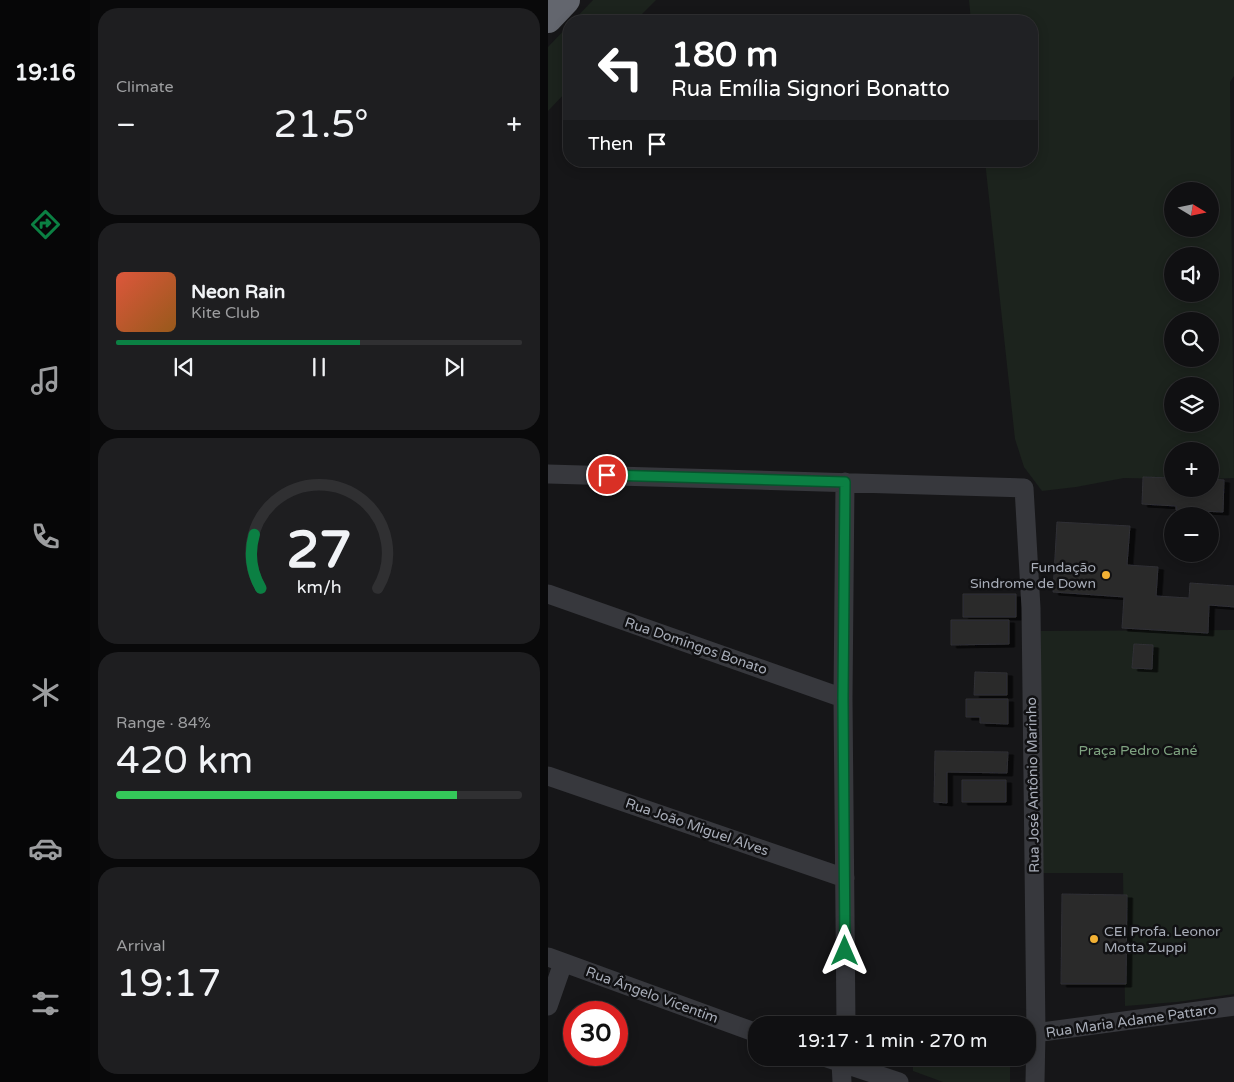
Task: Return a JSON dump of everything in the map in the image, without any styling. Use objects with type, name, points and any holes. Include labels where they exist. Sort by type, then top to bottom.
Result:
[{"type":"highway","points":[[548,19],[566,0]]},
{"type":"street","points":[[548,474],[845,482],[843,698],[846,1016]]},
{"type":"street","name":"Rua José Antônio Marinho","points":[[845,482],[1024,488],[1031,608],[1032,1016]]},
{"type":"street","name":"Rua Domingos Bonato","points":[[548,594],[843,698]]},
{"type":"street","name":"Rua João Miguel Alves","points":[[548,776],[845,878]]},
{"type":"street","points":[[548,1006],[555,960]]},
{"type":"street","name":"Rua Ângelo Vicentim","points":[[555,960],[748,1030]]},
{"type":"street","name":"Rua Maria Adame Pattaro","points":[[1036,1033],[1234,1006]]},
{"type":"street","points":[[839,1066],[842,1082]]},
{"type":"street","points":[[856,1066],[900,1082]]},
{"type":"street","name":"Rua José Antônio Marinho","points":[[1034,1066],[1035,1082]]},
{"type":"green space","points":[[593,0],[656,0],[641,15],[579,15]]},
{"type":"green space","points":[[969,0],[1234,0],[1234,76],[1230,82],[1234,478],[1219,479],[1219,442],[1164,442],[1164,479],[1124,478],[1042,491],[1024,467],[1015,439],[986,167],[1038,167],[1038,15],[970,15]]},
{"type":"green space","points":[[563,31],[563,95],[548,111],[548,47]]},
{"type":"green space","name":"Praça Pedro Cané","points":[[1234,630],[1234,994],[1177,1002],[1125,1006],[1123,873],[1042,873],[1040,779],[1041,631]]},
{"type":"green space","points":[[913,1066],[1010,1066],[1010,1082],[943,1082],[913,1071]]},
{"type":"building","points":[[1143,477],[1164,478],[1164,497],[1219,497],[1219,480],[1224,480],[1223,512],[1219,512],[1219,507],[1176,507],[1142,504]]},
{"type":"building","name":"Fundação Sindrome de Down","points":[[1057,522],[1130,526],[1127,565],[1158,567],[1156,596],[1189,598],[1190,583],[1235,586],[1235,607],[1209,605],[1208,633],[1122,628],[1124,597],[1053,592]]},
{"type":"building","points":[[963,594],[1016,594],[1016,617],[963,617]]},
{"type":"building","points":[[951,620],[1009,620],[1009,644],[951,645]]},
{"type":"building","points":[[1134,644],[1153,645],[1152,669],[1132,668]]},
{"type":"building","points":[[975,672],[1007,673],[1007,695],[974,695]]},
{"type":"building","points":[[966,699],[1008,699],[1008,724],[980,723],[980,717],[966,717]]},
{"type":"building","points":[[935,751],[1008,752],[1007,773],[947,772],[947,803],[934,802]]},
{"type":"building","points":[[962,780],[1006,780],[1006,802],[962,802]]},
{"type":"building","name":"CEI Profa. Leonor Motta Zuppi","points":[[1062,894],[1127,895],[1126,984],[1061,984]]},
{"type":"place","name":"Fundação Sindrome de Down","points":[[1106,575]]},
{"type":"place","name":"CEI Profa. Leonor Motta Zuppi","points":[[1094,939]]},
{"type":"route","points":[[607,475],[845,482],[843,698],[845,951]]}]
